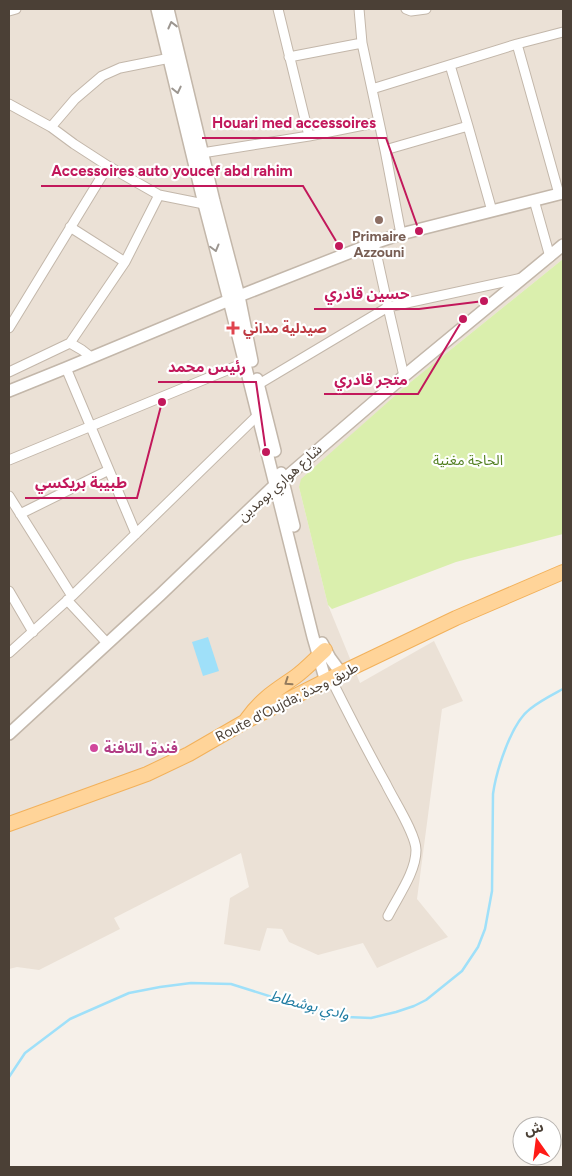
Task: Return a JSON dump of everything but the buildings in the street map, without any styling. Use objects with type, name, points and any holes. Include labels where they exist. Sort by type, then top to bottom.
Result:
[{"type":"main road","name":"Route d'Oujda; طريق وجدة","points":[[9,824],[147,774],[189,754],[246,721],[456,618],[563,572]]},
{"type":"main road","points":[[246,721],[265,698],[300,673],[322,653]]},
{"type":"street","points":[[9,11],[16,9]]},
{"type":"street","points":[[157,9],[174,57],[202,153],[209,203]]},
{"type":"street","points":[[168,9],[174,57],[249,361],[258,415],[279,482],[317,626],[322,653],[355,728],[414,839],[416,848],[415,862],[407,882],[388,916]]},
{"type":"street","points":[[278,9],[309,136]]},
{"type":"street","points":[[359,9],[362,43],[401,234]]},
{"type":"street","points":[[406,9],[411,11],[426,9]]},
{"type":"street","points":[[372,89],[563,32]]},
{"type":"street","points":[[289,57],[362,43]]},
{"type":"street","points":[[9,391],[234,298],[374,243],[401,234],[561,193],[518,44]]},
{"type":"street","points":[[51,127],[75,99],[102,76],[120,68],[174,57]]},
{"type":"street","points":[[450,65],[492,211]]},
{"type":"street","points":[[9,104],[51,127],[108,166],[159,195],[209,203]]},
{"type":"street","points":[[202,153],[309,136],[379,122]]},
{"type":"street","points":[[385,150],[468,126]]},
{"type":"street","points":[[9,328],[108,166]]},
{"type":"street","points":[[9,372],[70,343],[125,262],[159,195]]},
{"type":"street","points":[[534,200],[550,257]]},
{"type":"street","points":[[70,227],[125,262]]},
{"type":"street","points":[[374,243],[404,376]]},
{"type":"street","name":"شارع هواري بومدين","points":[[9,734],[279,482],[563,245]]},
{"type":"street","points":[[259,384],[388,308],[525,278]]},
{"type":"street","points":[[70,343],[91,357]]},
{"type":"street","points":[[249,361],[259,384],[277,461],[279,482]]},
{"type":"street","points":[[9,460],[249,361]]},
{"type":"street","points":[[66,368],[136,534]]},
{"type":"street","points":[[9,653],[136,534],[258,415]]},
{"type":"street","points":[[20,514],[109,470]]},
{"type":"street","points":[[9,496],[69,598],[108,643]]},
{"type":"street","points":[[9,591],[33,632]]},
{"type":"street","points":[[322,653],[333,678]]},
{"type":"shaded area","points":[[9,9],[563,9],[563,259],[407,385],[302,479],[299,487],[328,605],[360,683],[434,641],[463,701],[442,709],[417,899],[448,937],[377,968],[363,943],[318,955],[289,942],[282,929],[267,928],[260,951],[224,944],[230,898],[249,887],[241,853],[114,918],[120,929],[39,970],[17,967],[9,969]]},
{"type":"green space","name":"الحاجة مغنية","points":[[563,259],[563,534],[456,562],[332,609],[328,605],[299,487],[301,479],[407,385]]},
{"type":"water","points":[[208,637],[219,671],[203,676],[192,642]]},
{"type":"waterway","name":"وادي بوشطاط","points":[[9,1077],[25,1053],[70,1019],[129,993],[160,987],[191,983],[231,984],[304,1007],[347,1017],[371,1018],[396,1012],[426,1000],[462,971],[478,947],[485,929],[492,891],[493,794],[497,773],[511,736],[523,716],[530,709],[563,689]]},
{"type":"place","name":"Primaire Azzouni","points":[[379,220]]},
{"type":"place","name":"Houari med accessoires","points":[[419,231]]},
{"type":"place","name":"Accessoires auto youcef abd rahim","points":[[339,246]]},
{"type":"place","name":"حسين قادري","points":[[484,301]]},
{"type":"place","name":"متجر قادري","points":[[463,319]]},
{"type":"place","name":"صيدلية مداني","points":[[233,328]]},
{"type":"place","name":"طبيبة بريكسي","points":[[162,402]]},
{"type":"place","name":"رئيس محمد","points":[[266,452]]},
{"type":"place","name":"فندق التافنة","points":[[94,748]]}]
